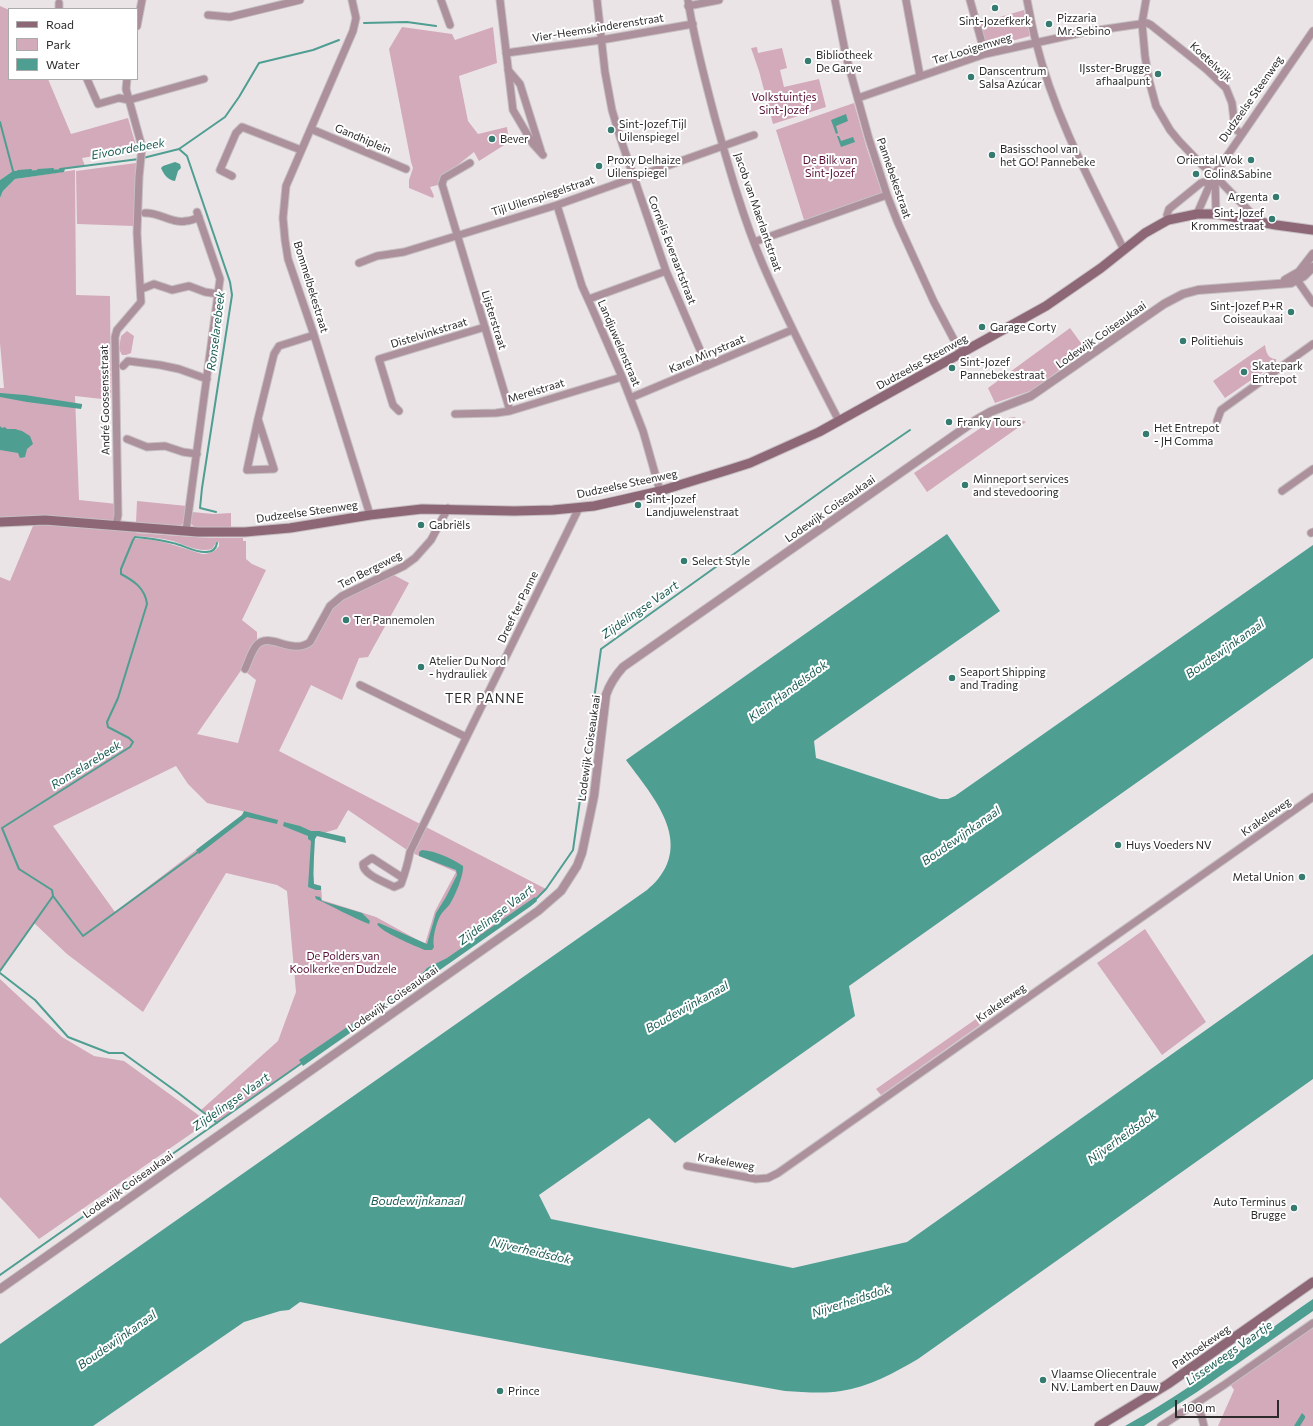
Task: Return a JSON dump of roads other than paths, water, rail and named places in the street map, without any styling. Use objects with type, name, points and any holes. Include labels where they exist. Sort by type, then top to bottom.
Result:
[{"type":"main road","name":"Dudzeelse Steenweg","points":[[0,522],[45,520],[222,533],[263,531],[422,509],[448,508],[514,511],[579,508],[660,491],[706,478],[750,463],[819,432],[1046,306],[1065,294],[1145,233],[1168,220],[1198,214],[1216,214],[1313,230]]},
{"type":"main road","name":"Pathoekeweg","points":[[1099,1426],[1168,1384],[1313,1282]]},
{"type":"street","points":[[138,21],[142,0]]},
{"type":"street","points":[[208,15],[230,18],[300,0]]},
{"type":"street","name":"Bommelbekestraat","points":[[352,0],[356,18],[353,31],[286,186],[283,218],[288,259],[314,335],[370,515]]},
{"type":"street","points":[[440,0],[450,25]]},
{"type":"street","points":[[500,0],[508,70],[513,110],[533,144],[543,155],[520,84],[508,70]]},
{"type":"street","name":"Cornelis Everaartstraat","points":[[597,0],[605,72],[612,110],[633,177],[666,271],[707,366]]},
{"type":"street","points":[[688,3],[719,0]]},
{"type":"street","name":"Pannebekestraat","points":[[835,0],[846,56],[869,139],[887,195],[898,223],[931,295],[961,353]]},
{"type":"street","points":[[906,0],[920,76]]},
{"type":"street","points":[[970,0],[984,54]]},
{"type":"street","points":[[1027,0],[1036,42],[1054,100],[1086,173],[1124,250]]},
{"type":"street","points":[[1146,0],[1142,23],[1146,66],[1156,106],[1170,130],[1179,141],[1250,212],[1255,221]]},
{"type":"street","name":"Jacob van Maerlantstraat","points":[[688,3],[701,66],[723,146],[734,184],[754,242],[792,330],[839,420]]},
{"type":"street","name":"Ter Looigemweg","points":[[858,98],[984,54],[1084,32],[1142,23]]},
{"type":"street","name":"Koetelwijk","points":[[1142,23],[1151,25],[1206,69],[1226,88],[1232,103],[1235,130],[1242,134]]},
{"type":"street","name":"Vier-Heemskinderenstraat","points":[[506,53],[601,40],[693,24]]},
{"type":"street","name":"Dudzeelse Steenweg","points":[[1198,214],[1199,208],[1212,183],[1214,175],[1313,31]]},
{"type":"street","points":[[87,80],[98,104],[119,98],[129,100],[204,79]]},
{"type":"street","name":"André Goossensstraat","points":[[116,525],[118,514],[115,336],[117,330],[141,302],[137,233],[142,146],[126,89],[128,80]]},
{"type":"street","points":[[232,176],[220,170],[236,133],[242,127],[301,150]]},
{"type":"street","name":"Gandhiplein","points":[[311,129],[406,169]]},
{"type":"street","name":"Tijl Uilenspiegelstraat","points":[[359,263],[377,256],[404,252],[557,205],[754,135]]},
{"type":"street","points":[[456,235],[442,184],[444,178],[470,163]]},
{"type":"street","points":[[1214,175],[1216,189],[1216,214]]},
{"type":"street","points":[[1168,220],[1167,215],[1169,210],[1202,183],[1212,183]]},
{"type":"street","points":[[754,242],[887,195]]},
{"type":"street","name":"Landjuwelenstraat","points":[[557,205],[582,286],[622,377],[643,431],[660,491]]},
{"type":"street","points":[[144,213],[156,213],[168,219],[186,222],[198,215],[220,279],[186,531]]},
{"type":"street","name":"Lijsterstraat","points":[[456,235],[510,411]]},
{"type":"street","points":[[1313,254],[1296,278],[1313,303]]},
{"type":"street","name":"Lodewijk Coiseaukaai","points":[[0,1289],[538,911],[561,891],[577,866],[582,853],[594,796],[606,695],[615,676],[624,668],[976,420],[990,412],[1031,396],[1173,298],[1190,291],[1291,283],[1296,278],[1304,276],[1313,267]]},
{"type":"street","points":[[589,299],[666,271]]},
{"type":"street","points":[[144,288],[154,284],[172,290],[190,286],[205,292],[218,294]]},
{"type":"street","name":"Distelvinkstraat","points":[[399,411],[393,405],[379,359],[485,327]]},
{"type":"street","name":"Karel Mirystraat","points":[[630,398],[792,330]]},
{"type":"street","points":[[258,419],[274,469],[247,470],[258,419],[274,354],[279,346],[314,335]]},
{"type":"street","points":[[1217,420],[1221,410],[1313,344]]},
{"type":"street","name":"André Goossensstraat","points":[[123,366],[128,361],[160,365],[207,379]]},
{"type":"street","name":"Merelstraat","points":[[455,414],[496,413],[510,411],[622,377]]},
{"type":"street","name":"André Goossensstraat","points":[[127,440],[147,447],[165,446],[183,452],[196,454]]},
{"type":"street","points":[[1282,490],[1313,469]]},
{"type":"street","name":"Ten Bergeweg","points":[[245,669],[253,651],[262,641],[269,640],[298,647],[305,646],[310,642],[330,606],[335,601],[342,596],[404,566],[415,558],[431,540],[448,508]]},
{"type":"street","name":"Dreef ter Panne","points":[[403,878],[410,852],[579,508]]},
{"type":"street","points":[[360,685],[466,737]]},
{"type":"street","name":"Krakeleweg","points":[[687,1166],[756,1179],[768,1178],[778,1173],[1313,797]]},
{"type":"street","points":[[372,858],[403,878],[401,884],[394,887],[366,872],[363,864],[372,858]]},
{"type":"street","points":[[1161,1426],[1195,1405],[1313,1323]]},
{"type":"street","points":[[1195,1405],[1201,1414],[1204,1426]]},
{"type":"water","points":[[846,114],[848,121],[836,126],[838,133],[836,134],[831,120]]},
{"type":"water","points":[[837,136],[839,136],[841,141],[853,137],[855,142],[841,147]]},
{"type":"water","points":[[175,162],[180,164],[181,168],[178,171],[175,181],[166,177],[161,168]]},
{"type":"water","points":[[65,169],[64,172],[15,179],[3,191],[0,198],[0,180],[13,171]]},
{"type":"water","points":[[0,393],[25,395],[82,404],[82,406],[81,409],[27,402],[0,397]]},
{"type":"water","points":[[0,426],[2,428],[5,427],[7,429],[22,431],[30,436],[33,444],[27,449],[25,457],[20,458],[18,453],[0,450]]},
{"type":"water","name":"Boudewijnkanaal","points":[[947,534],[1000,611],[814,741],[816,758],[940,799],[948,799],[955,796],[1313,545],[1313,658],[849,986],[855,1016],[675,1143],[649,1118],[539,1195],[551,1219],[793,1268],[907,1242],[1313,954],[1313,1079],[918,1359],[881,1379],[851,1389],[827,1392],[785,1391],[481,1337],[300,1302],[289,1310],[280,1311],[244,1322],[93,1426],[0,1426],[0,1344],[647,890],[658,879],[667,863],[671,848],[669,832],[664,816],[656,801],[626,760]]},
{"type":"water","points":[[244,811],[278,820],[277,824],[247,817],[199,854],[196,850],[242,815]]},
{"type":"water","points":[[284,822],[300,826],[311,831],[319,831],[345,837],[346,843],[317,836],[315,839],[313,874],[314,884],[321,886],[321,890],[308,887],[311,841],[308,839],[308,836],[283,826]]},
{"type":"water","points":[[422,850],[443,855],[463,866],[461,880],[454,896],[450,904],[441,914],[437,923],[434,936],[434,947],[432,950],[425,950],[399,938],[385,931],[377,924],[379,923],[427,944],[436,913],[457,875],[456,870],[419,856],[419,852]]},
{"type":"water","points":[[315,896],[320,897],[322,901],[362,913],[370,921],[369,924],[316,899]]},
{"type":"water","points":[[535,897],[537,901],[531,906],[303,1066],[299,1060],[407,986],[427,968],[447,958]]},
{"type":"water","points":[[1313,1299],[1313,1311],[1197,1392],[1144,1426],[1125,1426],[1174,1397]]},
{"type":"water","points":[[1302,1413],[1305,1418],[1300,1426],[1294,1426]]},
{"type":"waterway","name":"Eivoordebeek","points":[[364,23],[407,22],[436,26]]},
{"type":"waterway","name":"Eivoordebeek","points":[[143,158],[179,149],[225,117],[259,63],[313,50],[339,40]]},
{"type":"waterway","points":[[0,122],[13,171]]},
{"type":"waterway","name":"Ronselarebeek","points":[[179,149],[187,156],[230,282],[232,295],[200,508],[216,512]]},
{"type":"waterway","name":"Eivoordebeek","points":[[60,169],[139,159]]},
{"type":"waterway","name":"Eivoordebeek","points":[[38,170],[53,169]]},
{"type":"waterway","name":"Eivoordebeek","points":[[18,171],[31,170]]},
{"type":"waterway","name":"Zijdelingse Vaart","points":[[535,900],[546,889],[573,850],[601,649],[843,476],[910,430]]},
{"type":"waterway","name":"Ronselarebeek","points":[[0,971],[53,896],[52,890],[19,869],[2,828],[130,747],[133,742],[129,738],[108,727],[107,722],[118,698],[147,604],[146,598],[141,589],[130,579],[121,574],[121,569],[133,540],[135,537],[159,540],[202,552],[212,551],[216,547],[217,543]]},
{"type":"waterway","points":[[53,896],[83,936],[198,852]]},
{"type":"waterway","name":"Ronselarebeek","points":[[0,973],[35,1000],[68,1037],[109,1053],[123,1053],[217,1123]]},
{"type":"waterway","name":"Zijdelingse Vaart","points":[[0,1275],[302,1063]]},
{"type":"place","name":"Sint-Jozefkerk","points":[[995,8]]},
{"type":"place","name":"Pizzaria Mr. Sebino","points":[[1049,24]]},
{"type":"place","name":"Bibliotheek De Garve","points":[[808,61]]},
{"type":"place","name":"IJsster-Brugge afhaalpunt","points":[[1158,74]]},
{"type":"place","name":"Danscentrum Salsa Azúcar","points":[[971,77]]},
{"type":"place","name":"Sint-Jozef Tijl Uilenspiegel","points":[[611,130]]},
{"type":"place","name":"Bever","points":[[492,139]]},
{"type":"place","name":"Basisschool van het GO! Pannebeke","points":[[992,155]]},
{"type":"place","name":"Oriental Wok","points":[[1251,160]]},
{"type":"place","name":"Proxy Delhaize Uilenspiegel","points":[[599,166]]},
{"type":"place","name":"Colin&Sabine","points":[[1196,174]]},
{"type":"place","name":"Argenta","points":[[1276,197]]},
{"type":"place","name":"Sint-Jozef Krommestraat","points":[[1272,219]]},
{"type":"place","name":"Sint-Jozef P+R Coiseaukaai","points":[[1291,312]]},
{"type":"place","name":"Garage Corty","points":[[982,327]]},
{"type":"place","name":"Politiehuis","points":[[1183,341]]},
{"type":"place","name":"Sint-Jozef Pannebekestraat","points":[[952,368]]},
{"type":"place","name":"Skatepark Entrepot","points":[[1244,372]]},
{"type":"place","name":"Franky Tours","points":[[949,422]]},
{"type":"place","name":"Het Entrepot - JH Comma","points":[[1146,434]]},
{"type":"place","name":"Minneport services and stevedooring","points":[[965,485]]},
{"type":"place","name":"Sint-Jozef Landjuwelenstraat","points":[[638,505]]},
{"type":"place","name":"Gabriëls","points":[[421,525]]},
{"type":"place","name":"Select Style","points":[[684,561]]},
{"type":"place","name":"Ter Pannemolen","points":[[346,620]]},
{"type":"place","name":"Atelier Du Nord - hydrauliek","points":[[421,667]]},
{"type":"place","name":"Seaport Shipping and Trading","points":[[952,678]]},
{"type":"place","name":"Huys Voeders NV","points":[[1118,845]]},
{"type":"place","name":"Metal Union","points":[[1302,877]]},
{"type":"place","name":"Auto Terminus Brugge","points":[[1294,1208]]},
{"type":"place","name":"Vlaamse Oliecentrale NV. Lambert en Dauw","points":[[1043,1380]]},
{"type":"place","name":"Prince","points":[[500,1391]]},
{"type":"district","name":"TER PANNE","points":[[485,699]]},
{"type":"park label","name":"Volkstuintjes Sint-Jozef","points":[[784,103]]},
{"type":"park label","name":"De Bilk van Sint-Jozef","points":[[830,166]]},
{"type":"park label","name":"De Polders van Koolkerke en Dudzele","points":[[343,962]]},
{"type":"water label","name":"Klein Handelsdok","points":[[788,691]]},
{"type":"water label","name":"Nijverheidsdok","points":[[1122,1137]]},
{"type":"water label","name":"Nijverheidsdok","points":[[531,1251]]},
{"type":"water label","name":"Nijverheidsdok","points":[[851,1301]]},
{"type":"water label","name":"Lisseweegs Vaartje","points":[[1229,1353]]}]
